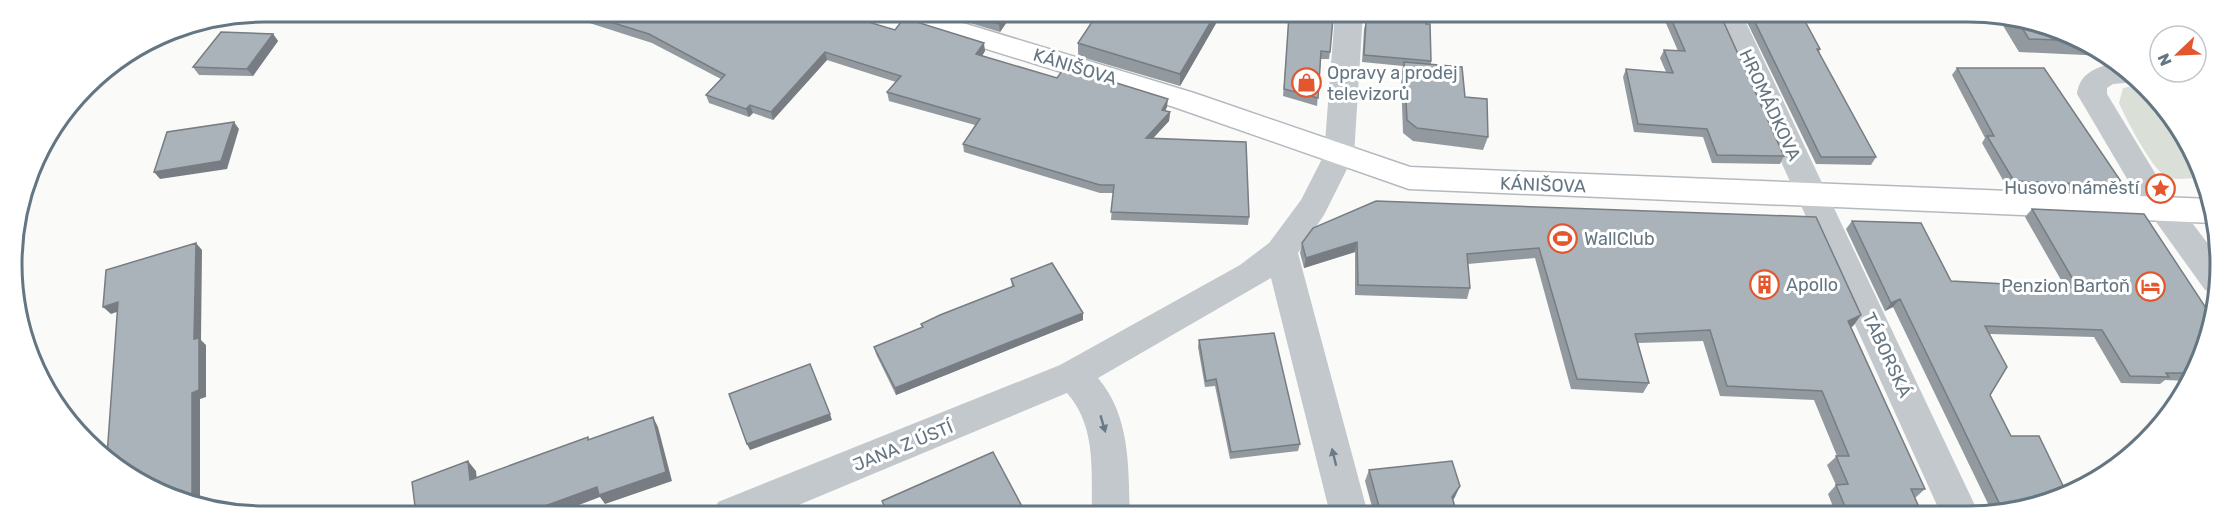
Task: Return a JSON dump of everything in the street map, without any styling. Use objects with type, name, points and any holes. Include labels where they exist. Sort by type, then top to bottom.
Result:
[{"type":"street","name":"KÁNIŠOVA","points":[[929,22],[1184,100],[1409,178],[2203,210]]},
{"type":"street","points":[[1339,155],[1347,22]]},
{"type":"street","name":"HROMÁDKOVA","points":[[1732,22],[1813,196]]},
{"type":"street","points":[[2118,74],[2106,75],[2093,84],[2092,94],[2147,186],[2210,271]]},
{"type":"street","name":"JANA Z ÚSTÍ","points":[[752,506],[1073,375],[1252,274],[1281,252],[1313,207],[1339,155]]},
{"type":"street","name":"TÁBORSKÁ","points":[[1813,196],[1956,506]]},
{"type":"street","points":[[1281,252],[1347,506]]},
{"type":"street","points":[[1073,375],[1092,397],[1102,419],[1108,444],[1111,506]]},
{"type":"shaded area","points":[[2132,86],[2160,117],[2185,157],[2194,178],[2169,178],[2156,167],[2119,103],[2123,88]]},
{"type":"building","points":[[610,22],[868,22],[895,30],[901,22],[917,22],[984,43],[976,54],[1057,78],[1065,67],[1168,99],[1162,110],[1170,112],[1146,138],[1246,142],[1249,217],[1111,212],[1114,185],[1100,185],[963,144],[980,119],[887,92],[901,76],[825,52],[771,112],[750,105],[746,109],[706,95],[725,75],[649,34]]},
{"type":"building","points":[[1092,22],[1211,22],[1180,74],[1078,43]]},
{"type":"building","points":[[1289,22],[1333,22],[1330,52],[1321,51],[1318,98],[1284,89]]},
{"type":"building","points":[[1366,22],[1426,22],[1426,24],[1430,24],[1431,61],[1364,55]]},
{"type":"building","points":[[1672,22],[1724,22],[1784,156],[1717,155],[1707,129],[1638,124],[1626,69],[1673,73],[1664,50],[1685,51]]},
{"type":"building","points":[[1755,22],[1805,22],[1820,49],[1817,49],[1876,157],[1821,157]]},
{"type":"building","points":[[2023,29],[2058,40],[2029,39]]},
{"type":"building","points":[[221,32],[273,34],[247,69],[193,67]]},
{"type":"building","points":[[1404,62],[1462,67],[1465,97],[1487,99],[1488,137],[1417,128],[1407,120]]},
{"type":"building","points":[[1957,68],[2044,68],[2124,186],[2014,181],[1987,136],[1994,136]]},
{"type":"building","points":[[234,122],[221,161],[154,172],[167,132]]},
{"type":"building","points":[[1376,201],[1816,217],[1861,315],[1848,321],[1925,489],[1911,489],[1918,506],[1845,506],[1836,485],[1848,484],[1836,456],[1849,456],[1822,391],[1727,386],[1710,330],[1635,334],[1649,383],[1577,379],[1539,248],[1467,254],[1470,288],[1358,285],[1357,242],[1306,258],[1302,243],[1313,228]]},
{"type":"building","points":[[2032,209],[2144,214],[2206,307],[2197,342],[2184,373],[2166,373],[2169,377],[2130,376],[2102,330],[1985,326],[2007,367],[1990,395],[2011,436],[2039,436],[2063,486],[2046,493],[1999,503],[1900,299],[1891,303],[1852,221],[1921,223],[1951,281],[2078,288]]},
{"type":"building","points":[[196,243],[194,339],[199,338],[199,390],[192,393],[192,495],[157,481],[108,448],[118,302],[103,307],[106,270]]},
{"type":"building","points":[[1052,263],[1083,313],[895,388],[874,347],[923,327],[921,324],[940,315],[1014,286],[1011,279]]},
{"type":"building","points":[[1274,333],[1300,444],[1231,452],[1216,379],[1206,381],[1199,340]]},
{"type":"building","points":[[810,364],[830,414],[747,444],[729,394]]},
{"type":"building","points":[[653,417],[666,472],[599,495],[597,487],[545,506],[415,506],[412,482],[468,461],[470,480],[588,437],[588,440]]},
{"type":"building","points":[[993,452],[1022,506],[884,506],[882,501]]},
{"type":"building","points":[[1452,461],[1460,486],[1452,497],[1455,506],[1379,506],[1369,470]]},
{"type":"place","name":"Opravy a prodej televizorů","points":[[1306,83]]},
{"type":"place","name":"Husovo náměstí","points":[[2160,188]]},
{"type":"place","name":"WallClub","points":[[1563,239]]},
{"type":"place","name":"Apollo","points":[[1765,285]]},
{"type":"place","name":"Penzion Bartoň","points":[[2151,286]]}]
